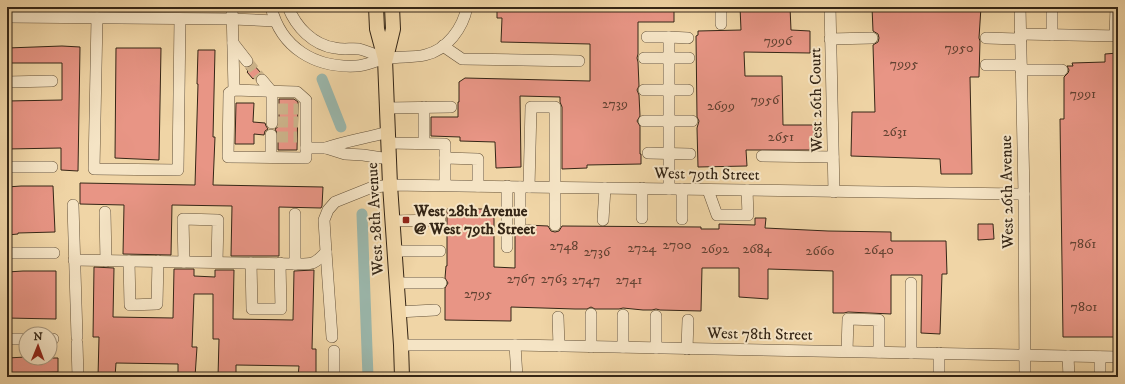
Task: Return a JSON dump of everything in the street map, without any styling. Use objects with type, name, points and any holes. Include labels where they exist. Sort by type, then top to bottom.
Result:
[{"type":"main road","name":"West 28th Avenue","points":[[376,7],[377,29],[386,59]]},
{"type":"main road","name":"West 28th Avenue","points":[[392,7],[393,29],[386,59],[387,108],[392,221],[402,377]]},
{"type":"street","points":[[232,7],[234,90]]},
{"type":"street","points":[[271,7],[275,21],[283,35],[295,48],[304,54],[324,62],[336,65],[358,66],[386,59],[425,55],[434,52],[443,46],[453,36],[464,18],[467,7]]},
{"type":"street","points":[[288,7],[301,28],[317,42],[334,48],[359,49],[386,59]]},
{"type":"street","points":[[721,7],[721,24]]},
{"type":"street","name":"West 26th Court","points":[[830,7],[834,192]]},
{"type":"street","name":"West 26th Avenue","points":[[1020,7],[1024,194],[1025,377]]},
{"type":"street","points":[[1052,7],[1052,35]]},
{"type":"street","points":[[986,38],[1052,35],[1116,36],[1116,7]]},
{"type":"street","points":[[7,17],[180,18],[275,21]]},
{"type":"street","points":[[97,18],[94,169],[178,170],[180,18]]},
{"type":"street","points":[[647,37],[688,38]]},
{"type":"street","points":[[669,37],[669,189]]},
{"type":"street","points":[[830,39],[872,38]]},
{"type":"street","points":[[233,43],[247,62]]},
{"type":"street","points":[[443,46],[462,59],[579,61]]},
{"type":"street","points":[[644,58],[689,58]]},
{"type":"street","points":[[986,66],[1062,70]]},
{"type":"street","points":[[262,80],[272,92],[275,109],[274,122]]},
{"type":"street","points":[[7,82],[52,81]]},
{"type":"street","points":[[234,90],[272,92],[297,92],[306,100],[302,109],[302,123],[306,158],[228,157],[229,93],[234,90]]},
{"type":"street","points":[[644,90],[688,90]]},
{"type":"street","points":[[424,107],[424,143]]},
{"type":"street","points":[[387,108],[451,107]]},
{"type":"street","points":[[520,223],[525,187],[531,107],[555,107],[555,225]]},
{"type":"street","points":[[644,121],[692,121]]},
{"type":"street","points":[[271,157],[273,136]]},
{"type":"street","points":[[326,148],[341,142],[388,137],[424,143],[445,144],[445,185]]},
{"type":"street","points":[[303,141],[345,154],[389,159]]},
{"type":"street","points":[[648,153],[690,154]]},
{"type":"street","points":[[762,156],[833,157]]},
{"type":"street","points":[[445,158],[478,159],[478,186]]},
{"type":"street","points":[[7,167],[52,167]]},
{"type":"street","name":"West 79th Street","points":[[332,337],[324,220],[328,210],[335,202],[370,188],[390,185],[445,185],[1024,194]]},
{"type":"street","points":[[507,186],[507,247]]},
{"type":"street","points":[[603,220],[605,188]]},
{"type":"street","points":[[642,188],[642,218]]},
{"type":"street","points":[[682,189],[682,219]]},
{"type":"street","points":[[708,190],[717,215],[748,215],[747,190]]},
{"type":"street","points":[[73,205],[78,377]]},
{"type":"street","points":[[105,212],[106,261]]},
{"type":"street","points":[[295,214],[295,264]]},
{"type":"street","points":[[184,262],[184,220],[218,220],[217,262]]},
{"type":"street","points":[[392,221],[440,220]]},
{"type":"street","points":[[394,250],[440,251]]},
{"type":"street","points":[[74,260],[309,264],[318,262],[326,252]]},
{"type":"street","points":[[7,253],[54,253]]},
{"type":"street","points":[[129,261],[130,305],[157,304],[158,261]]},
{"type":"street","points":[[252,263],[252,309],[281,309],[280,263]]},
{"type":"street","points":[[396,283],[441,283]]},
{"type":"street","points":[[911,283],[911,353]]},
{"type":"street","points":[[398,312],[435,310]]},
{"type":"street","points":[[591,314],[591,347]]},
{"type":"street","points":[[623,315],[623,347]]},
{"type":"street","points":[[656,316],[656,348]]},
{"type":"street","points":[[558,317],[559,346]]},
{"type":"street","points":[[848,351],[848,319],[880,320],[879,352]]},
{"type":"street","points":[[687,348],[688,320]]},
{"type":"street","points":[[7,339],[18,339]]},
{"type":"street","name":"West 78th Street","points":[[401,345],[515,345],[1118,357]]},
{"type":"street","points":[[515,345],[517,377]]},
{"type":"street","points":[[334,351],[334,377]]},
{"type":"street","points":[[939,353],[939,377]]},
{"type":"street","points":[[1068,356],[1069,377]]},
{"type":"street","points":[[1100,357],[1100,377]]},
{"type":"building","points":[[497,7],[674,7],[674,22],[638,22],[637,58],[639,86],[637,90],[639,95],[640,116],[637,121],[640,126],[641,164],[587,165],[587,168],[562,169],[562,107],[560,97],[520,96],[521,167],[496,168],[495,142],[460,141],[460,137],[431,136],[431,117],[458,117],[459,82],[465,78],[590,81],[590,44],[501,42],[502,18],[497,18]]},
{"type":"building","points":[[740,7],[790,7],[791,30],[810,31],[810,53],[744,52],[745,76],[782,76],[783,125],[814,125],[813,150],[746,150],[747,166],[698,167],[697,128],[699,121],[697,117],[696,36],[698,35],[698,31],[741,30]]},
{"type":"building","points":[[872,7],[981,7],[979,77],[970,77],[972,174],[941,174],[940,159],[851,156],[852,112],[875,112],[873,45],[878,42],[879,38],[878,34],[873,31]]},
{"type":"building","points":[[62,46],[80,47],[78,171],[61,170],[61,148],[7,149],[7,101],[62,100],[62,63],[7,63],[7,48]]},
{"type":"building","points":[[116,48],[161,48],[159,160],[115,158]]},
{"type":"building","points":[[198,50],[215,50],[213,137],[215,137],[213,185],[323,187],[321,208],[279,207],[279,256],[231,256],[232,206],[172,205],[171,255],[123,254],[124,205],[80,204],[80,183],[195,185]]},
{"type":"building","points":[[1118,53],[1118,337],[1063,337],[1060,119],[1064,119],[1064,77],[1069,70],[1067,66],[1073,66],[1072,63],[1105,62],[1105,54]]},
{"type":"building","points":[[253,64],[261,73],[253,79],[247,72],[248,71],[246,68],[251,67]]},
{"type":"building","points":[[279,99],[294,99],[298,102],[297,150],[278,150],[278,135],[275,129],[278,127],[279,123]]},
{"type":"building","points":[[236,103],[254,103],[253,122],[265,123],[268,129],[265,131],[264,135],[254,134],[254,144],[235,144]]},
{"type":"building","points":[[53,186],[55,232],[18,233],[7,235],[7,187]]},
{"type":"building","points":[[447,209],[494,209],[494,267],[515,268],[515,228],[520,230],[524,229],[526,225],[548,226],[551,231],[555,232],[559,231],[562,226],[701,227],[701,229],[719,229],[719,224],[755,225],[755,218],[766,218],[765,228],[891,232],[891,241],[946,241],[947,274],[942,274],[940,334],[921,333],[922,275],[891,275],[891,314],[848,312],[833,313],[833,271],[768,269],[768,299],[739,297],[739,268],[702,268],[701,311],[656,309],[643,310],[623,308],[595,309],[591,307],[587,309],[575,309],[511,307],[511,321],[445,320],[445,288],[448,283],[445,278],[447,266]]},
{"type":"building","points":[[978,224],[993,224],[994,239],[978,240]]},
{"type":"building","points":[[94,267],[114,268],[113,317],[173,318],[174,269],[194,269],[194,276],[215,277],[215,270],[234,270],[233,319],[293,320],[294,271],[314,270],[312,349],[316,349],[316,377],[298,377],[299,366],[236,365],[236,377],[218,377],[219,339],[213,339],[213,294],[194,294],[192,347],[197,347],[195,377],[178,377],[178,364],[116,363],[115,377],[98,377],[99,337],[93,337]]},
{"type":"building","points":[[56,271],[56,319],[7,318],[7,272]]},
{"type":"building","points":[[18,357],[18,366],[58,366],[58,372],[7,373],[7,358]]},
{"type":"waterway","points":[[322,79],[341,127]]},
{"type":"waterway","points":[[362,214],[368,377]]},
{"type":"tunnel","points":[[247,61],[262,80]]},
{"type":"tunnel","points":[[277,109],[298,109]]},
{"type":"tunnel","points":[[277,122],[298,122]]},
{"type":"tunnel","points":[[277,137],[297,137]]},
{"type":"place","name":"West 28th Avenue @ West 79th Street","points":[[406,220]]}]
